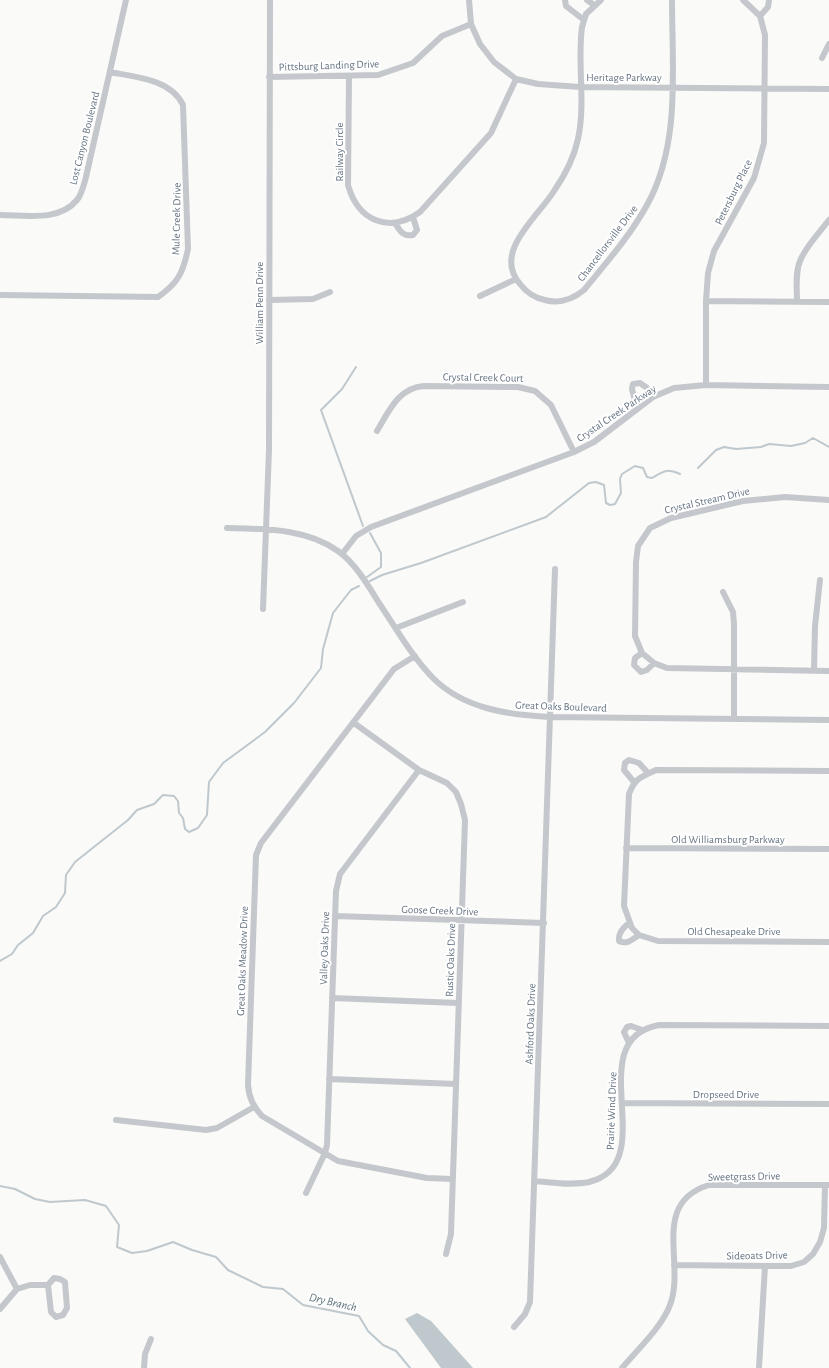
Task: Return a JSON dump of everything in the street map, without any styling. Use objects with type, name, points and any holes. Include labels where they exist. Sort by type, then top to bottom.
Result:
[{"type":"street","name":"Lost Canyon Boulevard","points":[[0,215],[50,215],[68,208],[78,199],[86,177],[126,0]]},
{"type":"street","name":"William Penn Drive","points":[[263,609],[268,450],[270,0]]},
{"type":"street","name":"Heritage Parkway","points":[[469,0],[471,24],[480,44],[494,62],[516,79],[538,84],[580,87],[829,89]]},
{"type":"street","points":[[565,0],[566,6],[584,20]]},
{"type":"street","points":[[587,0],[594,5]]},
{"type":"street","points":[[480,296],[516,279],[513,273],[512,259],[513,249],[518,238],[553,193],[564,176],[572,158],[578,138],[580,39],[586,14],[601,0]]},
{"type":"street","name":"Chancellorsville Drive","points":[[516,279],[526,291],[536,298],[551,302],[574,298],[584,290],[636,224],[658,182],[668,147],[671,123],[672,88],[672,0]]},
{"type":"street","points":[[747,1],[760,16],[768,7],[769,0]]},
{"type":"street","name":"Petersburg Place","points":[[706,385],[706,302],[708,273],[714,252],[754,178],[764,143],[765,35],[760,16]]},
{"type":"street","name":"Pittsburg Landing Drive","points":[[270,77],[378,75],[407,65],[427,52],[442,36],[471,24]]},
{"type":"street","points":[[822,58],[829,44]]},
{"type":"street","name":"Mule Creek Drive","points":[[0,295],[158,296],[176,282],[184,269],[188,249],[183,104],[180,98],[170,88],[154,82],[110,72]]},
{"type":"street","name":"Railway Circle","points":[[349,76],[348,185],[352,199],[360,211],[370,218],[382,222],[395,223]]},
{"type":"street","points":[[413,216],[417,230],[413,235],[408,236],[402,234],[395,223],[408,220],[413,216],[420,212],[491,133],[516,79]]},
{"type":"street","points":[[796,302],[797,271],[799,262],[805,251],[829,220]]},
{"type":"street","points":[[269,300],[313,299],[330,292]]},
{"type":"street","points":[[706,302],[829,302]]},
{"type":"street","points":[[637,409],[632,389],[633,384],[640,383],[647,388],[653,397]]},
{"type":"street","name":"Crystal Creek Parkway","points":[[342,554],[356,536],[371,527],[574,452],[594,442],[653,397],[679,387],[706,385],[829,387]]},
{"type":"street","name":"Crystal Creek Court","points":[[377,431],[398,397],[410,389],[424,386],[524,387],[541,394],[551,405],[574,452]]},
{"type":"street","name":"Crystal Stream Drive","points":[[829,500],[785,497],[743,501],[671,518],[650,528],[638,546],[636,562],[634,627],[637,644],[642,653],[654,664],[672,669],[829,671]]},
{"type":"street","name":"Great Oaks Boulevard","points":[[226,528],[266,530],[304,535],[324,543],[342,554],[352,564],[415,656],[433,678],[456,695],[484,708],[512,715],[550,717],[829,720]]},
{"type":"street","name":"Ashford Oaks Drive","points":[[514,1328],[525,1314],[530,1302],[555,569]]},
{"type":"street","points":[[814,670],[815,626],[820,580]]},
{"type":"street","points":[[723,592],[734,617],[734,719]]},
{"type":"street","points":[[396,628],[463,602]]},
{"type":"street","points":[[642,653],[635,658],[634,666],[637,669],[641,672],[647,670],[654,664]]},
{"type":"street","name":"Great Oaks Meadow Drive","points":[[254,1107],[249,1097],[248,1085],[256,855],[260,843],[354,723],[394,669],[415,656]]},
{"type":"street","name":"Rustic Oaks Drive","points":[[354,723],[419,770],[447,783],[456,792],[465,820],[451,1234],[446,1254]]},
{"type":"street","points":[[648,774],[639,763],[629,760],[625,763],[624,770],[634,782],[656,770],[829,771]]},
{"type":"street","name":"Valley Oaks Drive","points":[[325,1153],[336,891],[340,874],[419,770]]},
{"type":"street","name":"Old Chesapeake Drive","points":[[634,782],[629,794],[624,906],[629,923],[640,935],[658,941],[829,942]]},
{"type":"street","name":"Old Williamsburg Parkway","points":[[626,848],[829,849]]},
{"type":"street","name":"Goose Creek Drive","points":[[335,916],[544,923]]},
{"type":"street","points":[[629,923],[618,936],[619,941],[623,943],[630,942],[640,935]]},
{"type":"street","points":[[332,998],[458,1003]]},
{"type":"street","name":"Prairie Wind Drive","points":[[534,1180],[578,1183],[589,1182],[608,1172],[620,1154],[622,1144],[622,1056],[628,1043],[642,1030],[659,1025],[829,1026]]},
{"type":"street","name":"Prairie Wind Drive","points":[[628,1043],[624,1032],[627,1027],[631,1026],[642,1030]]},
{"type":"street","points":[[329,1079],[456,1084]]},
{"type":"street","name":"Dropseed Drive","points":[[622,1103],[829,1104]]},
{"type":"street","points":[[116,1120],[206,1130],[217,1128],[254,1107],[262,1116],[338,1161],[427,1178],[452,1179]]},
{"type":"street","points":[[306,1193],[325,1153]]},
{"type":"street","name":"Sweetgrass Drive","points":[[622,1368],[664,1317],[670,1304],[673,1291],[674,1265],[673,1223],[676,1212],[685,1198],[699,1188],[709,1184],[827,1185]]},
{"type":"street","name":"Sideoats Drive","points":[[674,1265],[791,1266],[804,1262],[813,1254],[820,1242],[824,1228],[827,1185]]},
{"type":"street","points":[[0,1258],[17,1289]]},
{"type":"street","points":[[759,1368],[765,1266]]},
{"type":"street","points":[[0,1308],[17,1289],[30,1285],[48,1285],[54,1278],[66,1282],[67,1308],[63,1315],[56,1317],[51,1312],[48,1285]]},
{"type":"street","points":[[144,1368],[145,1354],[151,1339]]},
{"type":"shaded area","points":[[417,1313],[431,1321],[473,1368],[441,1368],[405,1319]]},
{"type":"waterway","points":[[356,367],[342,389],[321,410],[363,526]]},
{"type":"waterway","points":[[698,468],[716,450],[724,447],[736,449],[761,447],[769,444],[791,446],[805,443],[813,438],[829,447]]},
{"type":"waterway","points":[[370,581],[382,575],[421,563],[546,517],[589,483],[596,482],[604,485],[606,503],[610,505],[615,504],[621,493],[620,479],[622,474],[635,466],[643,468],[647,477],[652,478],[665,471],[680,474]]},
{"type":"waterway","points":[[367,577],[381,567],[381,553],[370,533]]},
{"type":"waterway","points":[[0,961],[12,954],[18,945],[33,933],[43,916],[56,907],[65,893],[66,875],[75,862],[128,820],[137,810],[154,804],[163,795],[174,796],[178,801],[179,813],[183,818],[185,829],[189,832],[198,828],[207,815],[209,782],[223,763],[265,732],[294,703],[321,668],[323,649],[333,613],[351,590],[359,586]]},
{"type":"waterway","name":"Dry Branch","points":[[0,1186],[15,1189],[35,1199],[50,1202],[85,1200],[106,1206],[119,1225],[117,1247],[132,1253],[147,1251],[173,1242],[192,1250],[216,1257],[228,1270],[263,1287],[283,1289],[303,1305],[359,1316],[368,1331],[383,1345],[396,1351],[410,1368]]}]
